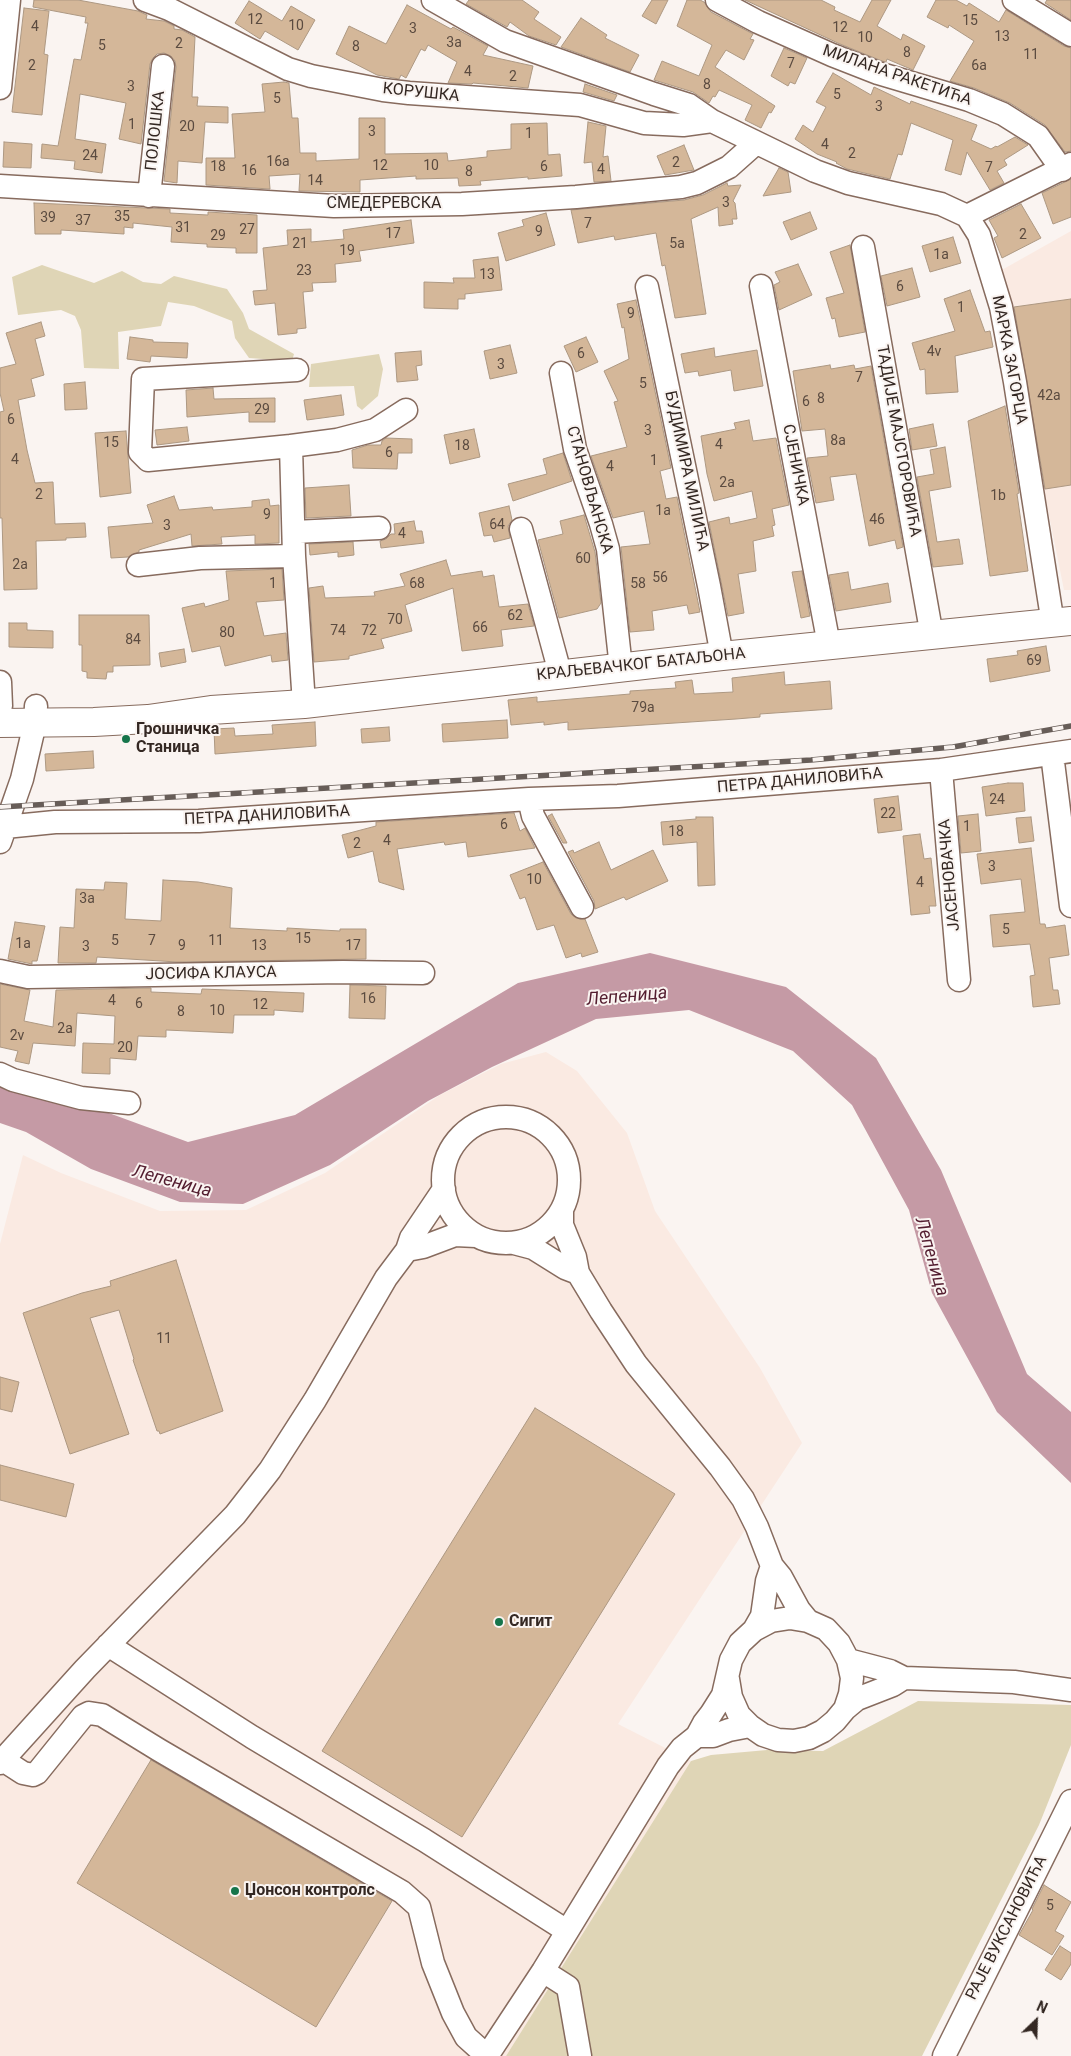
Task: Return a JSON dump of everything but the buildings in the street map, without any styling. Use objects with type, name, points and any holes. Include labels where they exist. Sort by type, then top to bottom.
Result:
[{"type":"main road","name":"КРАЉЕВАЧКОГ БАТАЉОНА","points":[[0,704],[35,715],[148,719],[211,710],[304,704],[560,673],[1062,622]]},
{"type":"street","points":[[0,81],[9,0]]},
{"type":"street","name":"КОРУШКА","points":[[145,0],[288,69],[311,76],[382,90],[409,93],[580,105],[644,123],[683,125],[712,121]]},
{"type":"street","points":[[433,0],[506,41],[689,105],[712,121],[815,171],[848,183],[941,204],[968,216],[1066,167]]},
{"type":"street","name":"МИЛАНА РАКЕТИЋА","points":[[717,0],[758,22],[832,55],[878,73],[931,87],[1003,114],[1038,136],[1066,167]]},
{"type":"street","points":[[1014,0],[1071,35]]},
{"type":"street","name":"ПОЛОШКА","points":[[150,196],[163,66]]},
{"type":"street","name":"СМЕДЕРЕВСКА","points":[[0,186],[76,189],[150,196],[334,206],[462,204],[576,197],[681,187],[697,183],[729,167],[756,143]]},
{"type":"street","name":"МАРКА ЗАГОРЦА","points":[[968,216],[979,235],[1001,307],[1062,622]]},
{"type":"street","name":"ТАДИЈЕ МАЈСТОРОВИЋА","points":[[863,247],[932,636]]},
{"type":"street","name":"СЈЕНИЧКА","points":[[761,286],[829,645]]},
{"type":"street","name":"БУДИМИРА МИЛИЋА","points":[[648,287],[722,656]]},
{"type":"street","points":[[297,370],[143,379],[140,452],[148,460],[338,440],[375,430],[406,410]]},
{"type":"street","name":"СТАНОВЉАНСКА","points":[[560,373],[575,449],[602,524],[608,549],[621,668]]},
{"type":"street","points":[[291,446],[294,556],[304,704]]},
{"type":"street","points":[[294,532],[379,528]]},
{"type":"street","points":[[521,529],[560,673]]},
{"type":"street","points":[[138,565],[200,558],[294,556]]},
{"type":"street","points":[[1,838],[22,779],[35,715]]},
{"type":"street","points":[[1061,752],[1071,906]]},
{"type":"street","name":"ПЕТРА ДАНИЛОВИЋА","points":[[1,838],[55,822],[200,821],[528,799],[618,796],[941,770],[1061,752]]},
{"type":"street","name":"ЈАСЕНОВАЧКА","points":[[941,770],[959,980]]},
{"type":"street","points":[[528,799],[533,816],[582,907]]},
{"type":"street","name":"ЈОСИФА КЛАУСА","points":[[0,971],[28,976],[343,972],[423,973]]},
{"type":"street","points":[[0,1074],[22,1083],[81,1098],[129,1103]]},
{"type":"street","points":[[476,1236],[461,1224],[450,1208],[444,1189],[444,1169],[451,1150],[463,1134],[479,1124],[498,1118],[518,1119],[537,1125],[552,1137],[564,1154],[569,1173],[569,1182],[562,1211],[562,1224],[575,1257],[578,1273],[636,1364],[720,1467],[743,1499],[757,1527],[772,1566],[781,1576],[799,1610],[808,1621]]},
{"type":"street","points":[[444,1189],[411,1238],[407,1250],[386,1278],[315,1400],[270,1470],[235,1516],[108,1645],[2,1761],[23,1773],[33,1775],[38,1773],[83,1716],[89,1713],[102,1715],[402,1892],[419,1907],[434,1963],[453,2013],[466,2037],[487,2056],[543,1971],[668,1766],[682,1748],[697,1736],[723,1695],[732,1660],[740,1643],[754,1630],[771,1621],[790,1618],[808,1621],[826,1629],[839,1643],[848,1660],[852,1678],[850,1694],[844,1708],[835,1721],[823,1731],[809,1738],[794,1741],[778,1740],[763,1735],[750,1726],[739,1715],[731,1697],[728,1678]]},
{"type":"street","points":[[514,1243],[533,1237],[550,1227],[562,1211]]},
{"type":"street","points":[[407,1250],[422,1247],[455,1235],[476,1236],[495,1242],[514,1243],[533,1248],[565,1268],[578,1273]]},
{"type":"street","points":[[754,1630],[762,1616],[767,1582],[772,1566]]},
{"type":"street","points":[[108,1645],[252,1737],[424,1840],[567,1931]]},
{"type":"street","points":[[848,1660],[890,1671],[904,1678],[1014,1682],[1071,1690]]},
{"type":"street","points":[[844,1708],[857,1699],[893,1685],[904,1678]]},
{"type":"street","points":[[697,1736],[713,1736],[729,1730],[750,1726]]},
{"type":"street","name":"РАЈЕ ВУКСАНОВИЋА","points":[[944,2056],[1064,1833],[1071,1801]]},
{"type":"street","points":[[543,1971],[568,1987],[580,2056]]},
{"type":"shaded area","points":[[1071,231],[1071,590],[1064,590],[1000,271]]},
{"type":"shaded area","points":[[42,265],[94,283],[122,271],[143,282],[161,284],[174,276],[227,289],[243,313],[249,329],[294,354],[292,361],[249,358],[235,338],[232,321],[194,306],[168,302],[161,326],[118,332],[119,369],[84,368],[81,330],[75,316],[61,310],[18,315],[12,277]]},
{"type":"shaded area","points":[[379,354],[383,369],[378,396],[362,410],[357,406],[354,386],[309,387],[311,364]]},
{"type":"shaded area","points":[[546,1052],[577,1071],[627,1133],[655,1211],[760,1368],[802,1443],[618,1724],[691,1761],[506,2056],[0,2056],[0,1244],[23,1155],[61,1173],[160,1211],[246,1210],[325,1173],[440,1095],[501,1064]]},
{"type":"shaded area","points":[[918,1701],[1071,1705],[1071,1745],[1039,1825],[922,2056],[506,2056],[691,1761],[711,1755],[767,1750],[823,1751]]},
{"type":"water","name":"Лепеница","points":[[650,953],[786,987],[876,1058],[941,1170],[1027,1374],[1071,1412],[1071,1483],[997,1412],[932,1293],[909,1210],[852,1105],[793,1051],[689,1010],[596,1019],[492,1067],[428,1101],[330,1165],[243,1204],[180,1202],[91,1169],[26,1132],[0,1123],[0,1077],[76,1101],[188,1142],[295,1115],[518,983]]},
{"type":"railway","points":[[0,807],[811,760],[953,747],[1071,726]]},
{"type":"place","name":"Грошничка Станица","points":[[126,739]]},
{"type":"place","name":"Сигит","points":[[499,1622]]},
{"type":"place","name":"Џонсон контролс","points":[[235,1891]]}]
